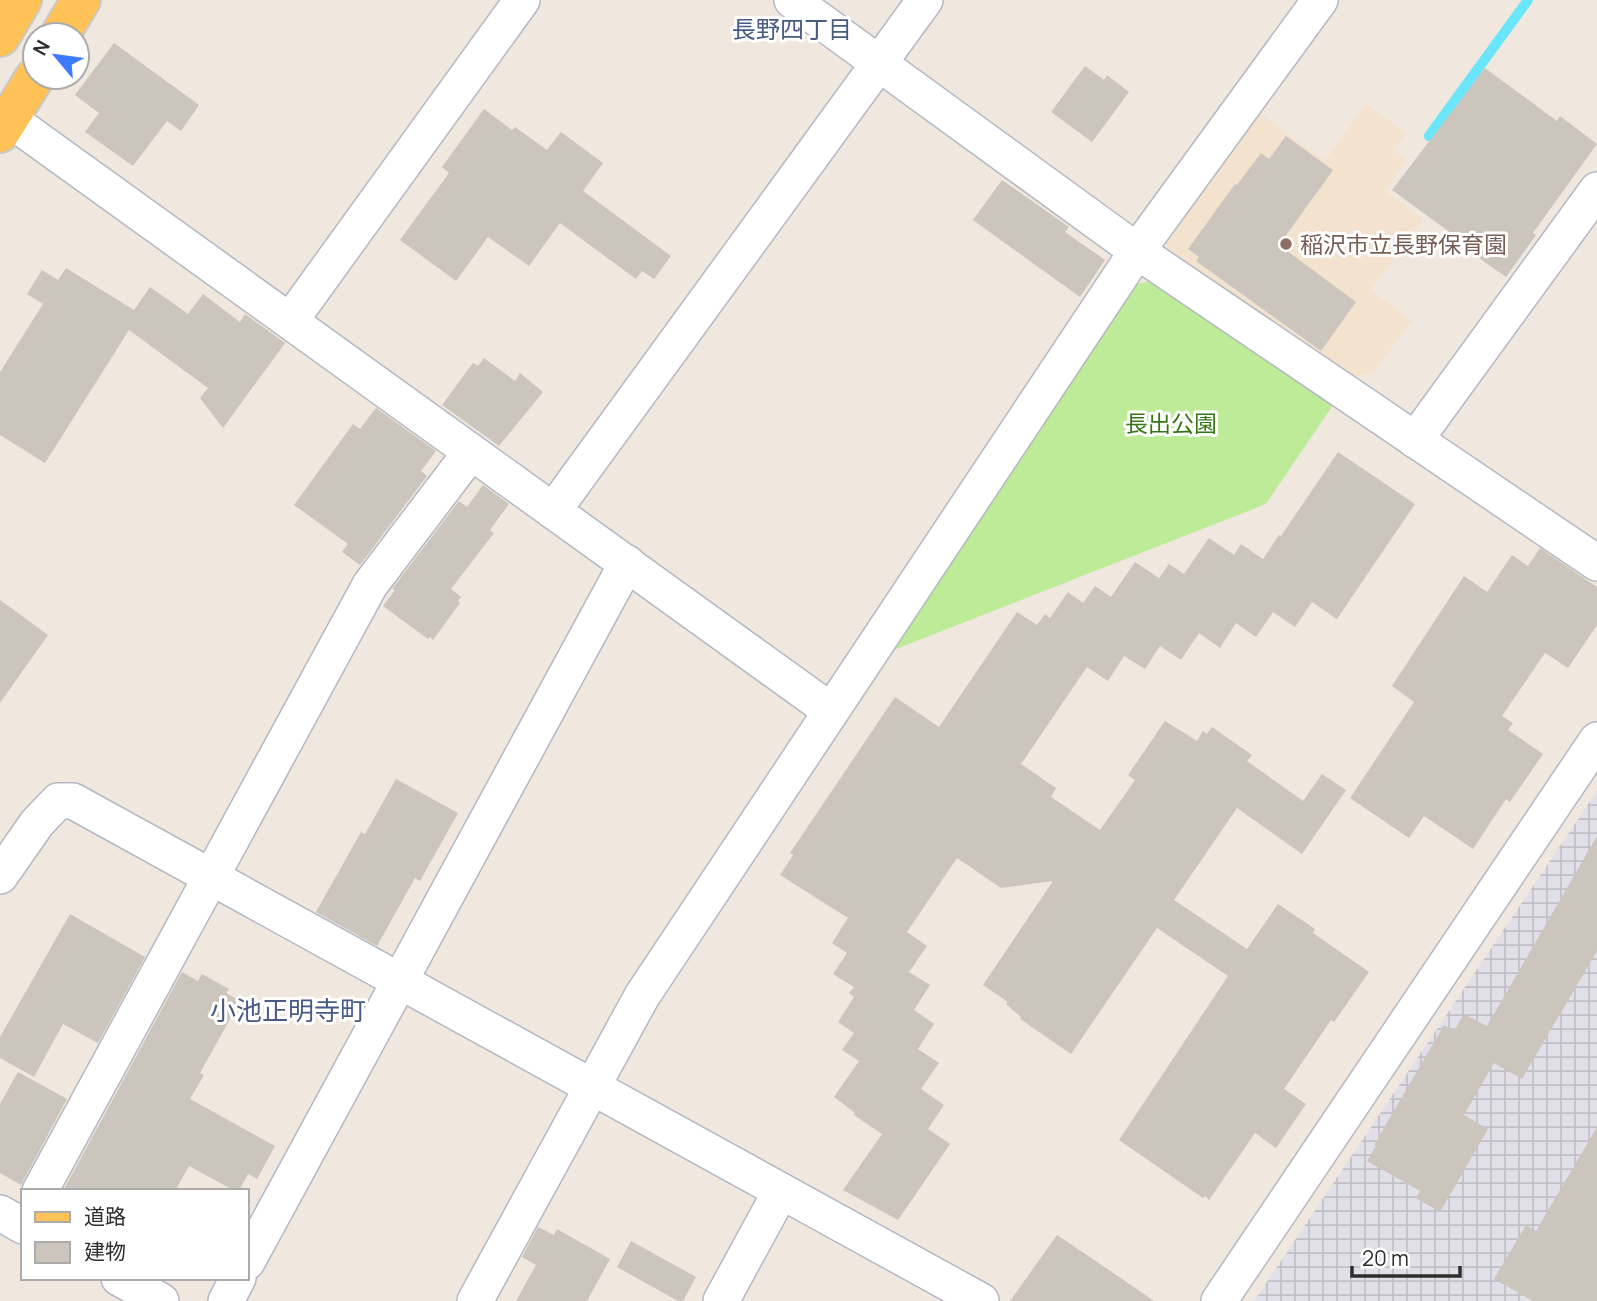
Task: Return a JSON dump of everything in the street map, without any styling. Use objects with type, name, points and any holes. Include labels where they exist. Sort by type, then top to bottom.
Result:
[{"type":"main road","points":[[0,37],[22,0]]},
{"type":"main road","points":[[68,21],[81,0]]},
{"type":"main road","points":[[5,126],[26,91]]},
{"type":"street","points":[[290,321],[523,0]]},
{"type":"street","points":[[792,0],[1137,251],[1597,563]]},
{"type":"street","points":[[553,511],[925,0]]},
{"type":"street","points":[[475,1301],[642,996],[1137,251],[1320,0]]},
{"type":"street","points":[[5,126],[290,321],[831,711]]},
{"type":"street","points":[[1415,440],[1597,190]]},
{"type":"street","points":[[41,1189],[370,585],[471,452]]},
{"type":"street","points":[[248,1260],[627,564]]},
{"type":"street","points":[[1219,1301],[1597,740]]},
{"type":"street","points":[[0,876],[37,823],[58,801],[73,802],[981,1301]]},
{"type":"street","points":[[721,1301],[780,1191]]},
{"type":"street","points":[[123,1280],[161,1301]]},
{"type":"street","points":[[226,1301],[237,1280]]},
{"type":"shaded area","name":"稲沢市立長野保育園","points":[[1366,104],[1406,133],[1393,150],[1407,160],[1385,191],[1423,219],[1371,290],[1412,321],[1374,372],[1349,378],[1169,254],[1165,234],[1255,110],[1325,161]]},
{"type":"shaded area","points":[[1597,791],[1597,1301],[1254,1301]]},
{"type":"green space","name":"長出公園","points":[[1155,280],[1335,402],[1266,504],[891,651],[1132,285]]},
{"type":"building","points":[[114,43],[199,105],[181,131],[167,121],[133,166],[85,132],[99,113],[75,95],[78,91],[91,91],[91,74]]},
{"type":"building","points":[[1085,66],[1104,80],[1107,75],[1129,92],[1092,142],[1051,112]]},
{"type":"building","points":[[1485,68],[1557,121],[1560,116],[1597,144],[1533,233],[1536,235],[1506,277],[1479,258],[1481,255],[1392,190]]},
{"type":"building","points":[[484,109],[512,130],[515,127],[547,150],[561,132],[603,163],[583,191],[671,256],[654,279],[642,271],[636,279],[560,223],[529,266],[488,237],[456,281],[400,240],[449,173],[442,167]]},
{"type":"building","points":[[1286,136],[1333,170],[1279,245],[1356,302],[1321,351],[1196,261],[1199,257],[1188,249],[1261,153],[1269,159]]},
{"type":"building","points":[[1002,180],[1069,227],[1065,232],[1105,260],[1080,297],[973,220]]},
{"type":"building","points":[[66,268],[134,310],[150,287],[188,314],[203,294],[240,322],[245,314],[285,343],[223,428],[200,398],[208,388],[129,330],[45,463],[0,435],[0,372],[43,304],[27,294],[42,270],[58,280]]},
{"type":"building","points":[[484,358],[515,381],[520,373],[543,392],[499,446],[442,405],[473,363],[478,366]]},
{"type":"building","points":[[376,408],[436,451],[421,471],[427,476],[360,565],[342,552],[348,544],[294,505],[353,424],[360,429]]},
{"type":"building","points":[[1338,452],[1415,504],[1337,619],[1312,602],[1295,627],[1273,612],[1256,637],[1236,623],[1220,648],[1199,633],[1181,660],[1160,646],[1145,669],[1124,656],[1108,681],[1087,667],[1021,764],[1056,788],[1051,797],[1100,830],[1135,780],[1128,775],[1165,721],[1197,741],[1203,731],[1207,734],[1212,727],[1252,755],[1247,761],[1303,801],[1322,774],[1346,790],[1302,854],[1237,808],[1174,900],[1247,949],[1278,904],[1315,929],[1313,933],[1369,972],[1334,1022],[1331,1020],[1284,1089],[1306,1104],[1276,1148],[1255,1133],[1209,1200],[1119,1140],[1228,976],[1157,928],[1071,1054],[1020,1019],[1006,1004],[1008,1002],[983,985],[1053,881],[1001,888],[957,858],[907,932],[927,946],[909,972],[930,985],[914,1010],[934,1024],[918,1049],[939,1063],[921,1089],[944,1105],[928,1129],[950,1144],[898,1220],[843,1190],[882,1134],[834,1097],[859,1061],[842,1050],[854,1033],[838,1022],[854,997],[849,993],[854,987],[833,974],[847,953],[832,943],[848,918],[780,875],[793,855],[790,853],[895,697],[939,727],[1017,612],[1037,625],[1045,614],[1050,618],[1068,592],[1083,603],[1095,586],[1111,597],[1135,562],[1159,578],[1169,564],[1184,574],[1209,538],[1234,555],[1241,544],[1263,559]]},
{"type":"building","points":[[483,485],[509,504],[490,530],[494,533],[451,589],[461,597],[458,601],[460,603],[433,640],[430,637],[428,639],[383,606],[395,590],[392,589],[459,501],[467,507]]},
{"type":"building","points":[[1540,548],[1597,587],[1597,625],[1568,668],[1545,653],[1502,716],[1513,723],[1508,730],[1543,754],[1510,802],[1506,799],[1473,849],[1424,816],[1409,838],[1350,798],[1414,702],[1392,686],[1464,576],[1487,592],[1512,555],[1528,566]]},
{"type":"building","points":[[0,600],[48,635],[0,703]]},
{"type":"building","points":[[396,779],[458,813],[420,881],[415,878],[377,946],[316,912],[361,832],[365,834]]},
{"type":"building","points":[[1597,836],[1597,951],[1522,1079],[1494,1063],[1464,1115],[1488,1129],[1440,1212],[1416,1198],[1420,1191],[1367,1161],[1444,1025],[1454,1031],[1464,1014],[1487,1026]]},
{"type":"building","points":[[70,914],[145,957],[98,1043],[63,1024],[34,1077],[0,1058],[0,1037]]},
{"type":"building","points":[[182,972],[198,981],[202,974],[229,989],[226,993],[240,1001],[200,1073],[204,1075],[190,1099],[275,1146],[257,1179],[248,1174],[240,1189],[231,1189],[189,1166],[176,1189],[64,1189]]},
{"type":"building","points":[[18,1072],[67,1099],[21,1185],[0,1173],[0,1104]]},
{"type":"building","points":[[1597,1127],[1597,1301],[1533,1301],[1494,1279],[1526,1225],[1536,1231]]},
{"type":"building","points":[[538,1227],[554,1235],[557,1229],[610,1259],[587,1301],[516,1301],[536,1265],[522,1257]]},
{"type":"building","points":[[1057,1235],[1084,1253],[1154,1301],[1010,1301]]},
{"type":"building","points":[[631,1241],[696,1277],[683,1301],[678,1301],[617,1267]]},
{"type":"waterway","points":[[1429,136],[1528,0]]},
{"type":"place","name":"稲沢市立長野保育園","points":[[1286,244]]},
{"type":"district","name":"長野四丁目","points":[[792,28]]},
{"type":"district","name":"小池正明寺町","points":[[288,1010]]}]
